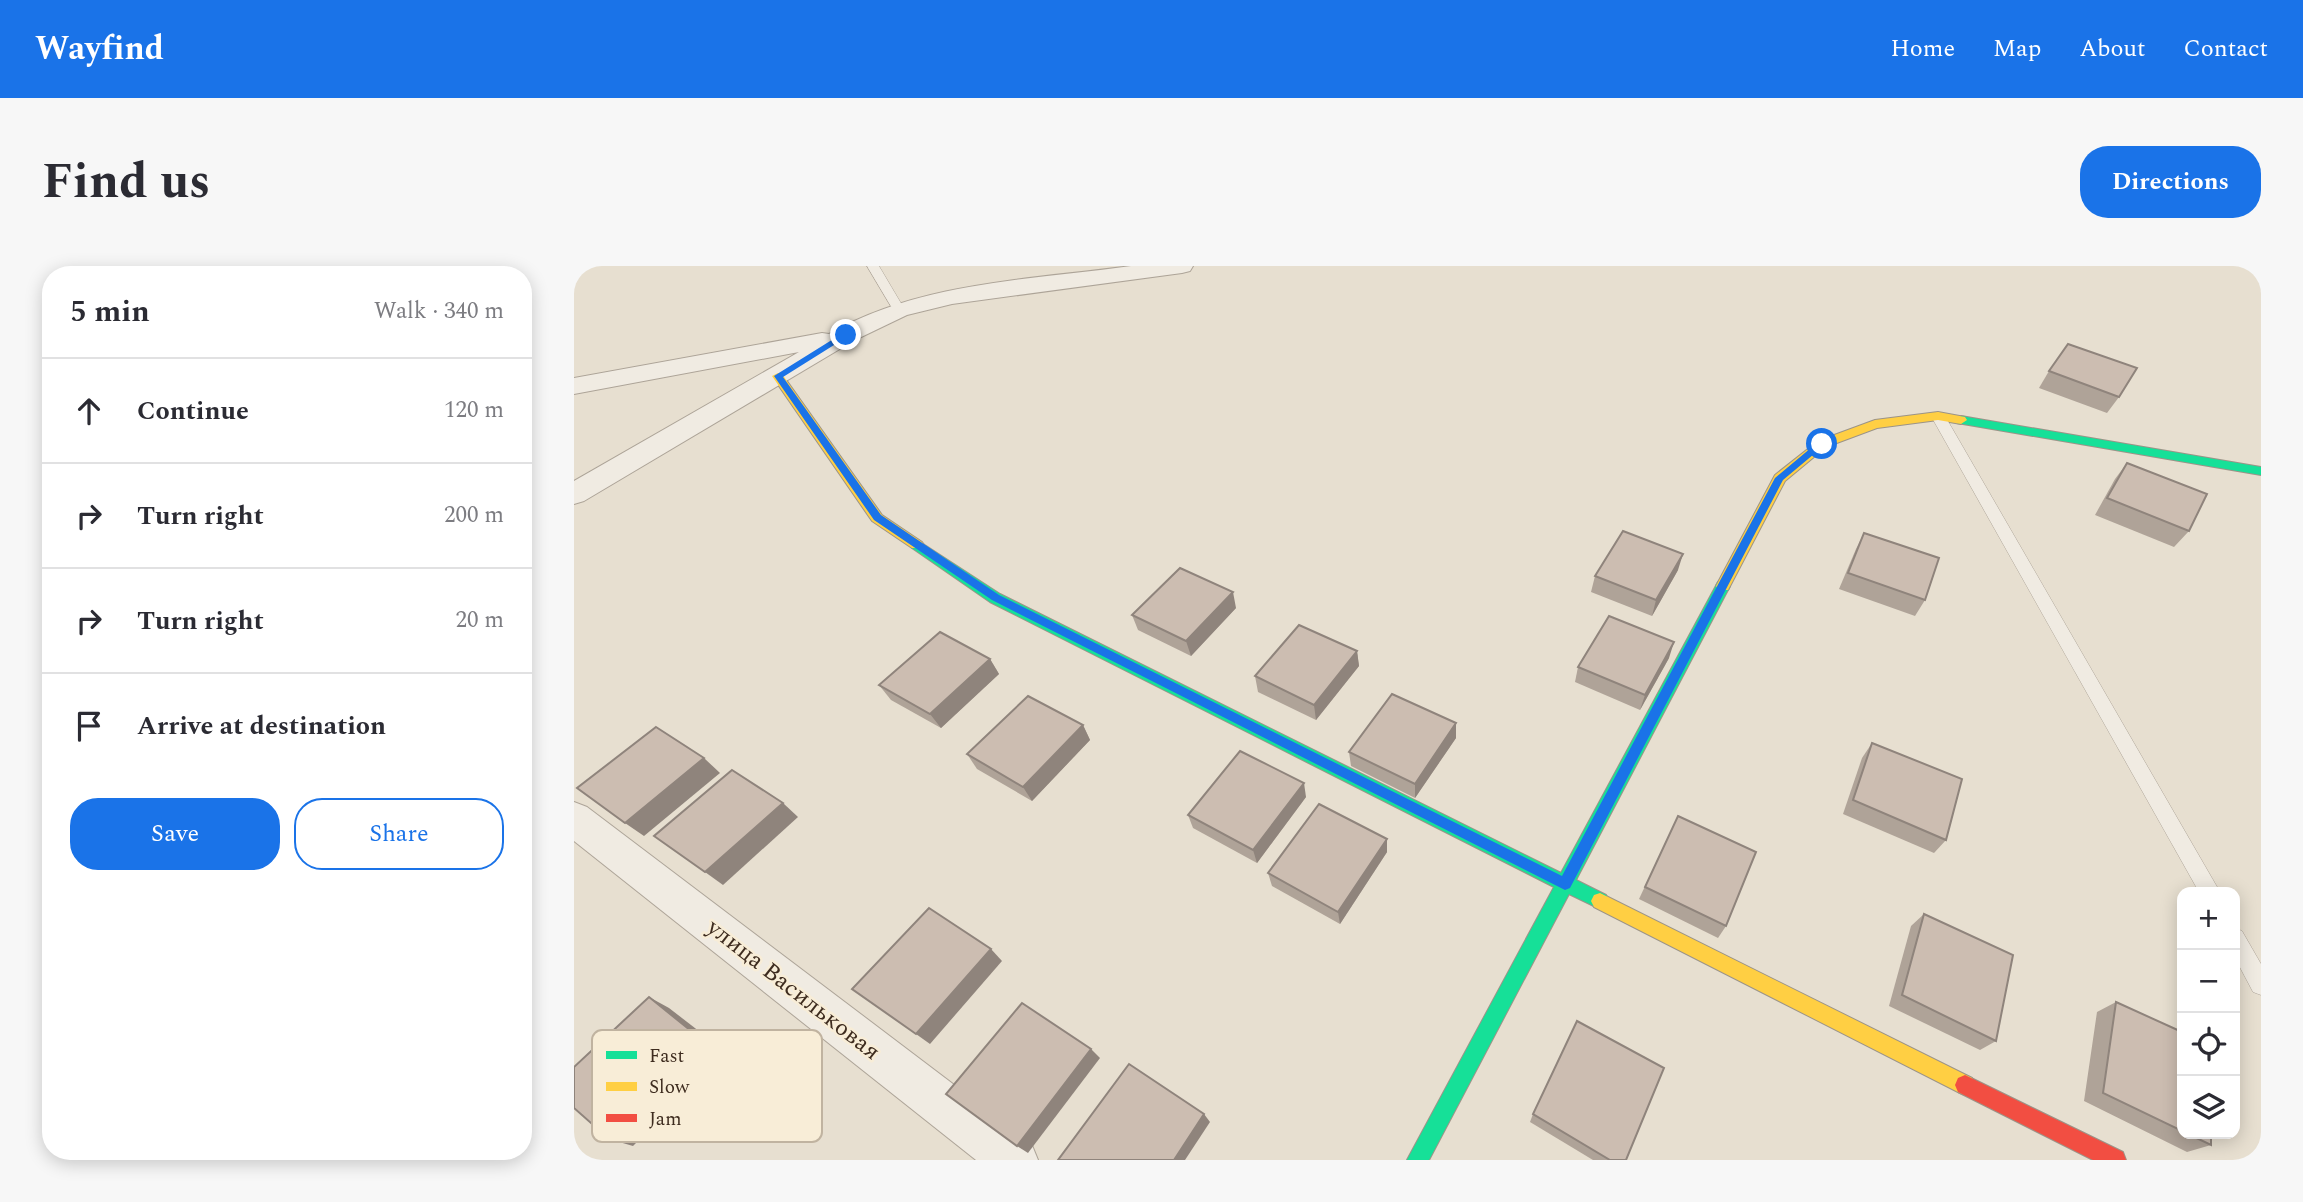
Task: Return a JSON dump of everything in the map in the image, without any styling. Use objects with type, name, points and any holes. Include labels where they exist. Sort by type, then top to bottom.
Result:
[{"type":"street","points":[[574,495],[846,335],[899,310],[952,297],[1182,266]]},
{"type":"street","points":[[574,386],[846,335]]},
{"type":"street","points":[[778,376],[877,518],[995,598],[2115,1160]]},
{"type":"street","points":[[1418,1160],[1780,478],[1822,444],[1875,424],[1938,416],[2261,471]]},
{"type":"street","name":"улица Васильковая","points":[[574,819],[1014,1160]]},
{"type":"lane","points":[[873,266],[899,310]]},
{"type":"lane","points":[[1938,416],[2207,887]]},
{"type":"lane","points":[[2240,947],[2261,985]]},
{"type":"building","points":[[2068,344],[2137,368],[2119,397],[2049,371]]},
{"type":"building","points":[[2127,463],[2207,494],[2189,531],[2107,498]]},
{"type":"building","points":[[1623,531],[1683,554],[1656,600],[1595,576]]},
{"type":"building","points":[[1864,533],[1939,558],[1925,600],[1848,573]]},
{"type":"building","points":[[1180,568],[1233,592],[1186,641],[1132,615]]},
{"type":"building","points":[[1609,616],[1674,642],[1645,695],[1578,667]]},
{"type":"building","points":[[1299,625],[1357,651],[1314,705],[1255,676]]},
{"type":"building","points":[[940,632],[990,659],[930,714],[879,685]]},
{"type":"building","points":[[1392,694],[1456,723],[1415,784],[1349,752]]},
{"type":"building","points":[[1028,696],[1083,725],[1023,787],[967,754]]},
{"type":"building","points":[[656,727],[704,758],[625,823],[577,788]]},
{"type":"building","points":[[1872,743],[1962,779],[1946,840],[1853,800]]},
{"type":"building","points":[[1240,751],[1304,783],[1253,850],[1188,815]]},
{"type":"building","points":[[732,770],[783,803],[705,872],[654,836]]},
{"type":"building","points":[[1319,804],[1387,839],[1338,912],[1268,873]]},
{"type":"building","points":[[1678,816],[1756,852],[1726,926],[1645,887]]},
{"type":"building","points":[[929,908],[991,949],[916,1034],[852,989]]},
{"type":"building","points":[[1924,914],[2013,955],[1996,1041],[1902,995]]},
{"type":"building","points":[[649,997],[690,1030],[614,1030]]},
{"type":"building","points":[[2116,1002],[2177,1030],[2177,1129],[2103,1093]]},
{"type":"building","points":[[1022,1003],[1091,1049],[1017,1146],[946,1094]]},
{"type":"building","points":[[1577,1021],[1664,1068],[1626,1160],[1610,1160],[1533,1114]]},
{"type":"building","points":[[592,1050],[592,1124],[574,1108],[574,1067]]},
{"type":"building","points":[[1129,1064],[1204,1114],[1174,1160],[1058,1160]]},
{"type":"building","points":[[2198,1139],[2211,1139],[2211,1145]]},
{"type":"traffic: fast","points":[[1961,420],[2261,471]]},
{"type":"traffic: fast","points":[[917,545],[995,598],[1600,901]]},
{"type":"traffic: fast","points":[[1418,1160],[1723,586]]},
{"type":"traffic: slow","points":[[778,376],[877,518],[917,545]]},
{"type":"traffic: slow","points":[[1723,586],[1780,478],[1822,444],[1875,424],[1938,416],[1961,420]]},
{"type":"traffic: slow","points":[[1600,901],[1965,1085]]},
{"type":"traffic: jam","points":[[1965,1085],[2115,1160]]},
{"type":"route","points":[[846,335],[778,376],[877,518],[995,598],[1565,884],[1780,478],[1822,444]]}]
